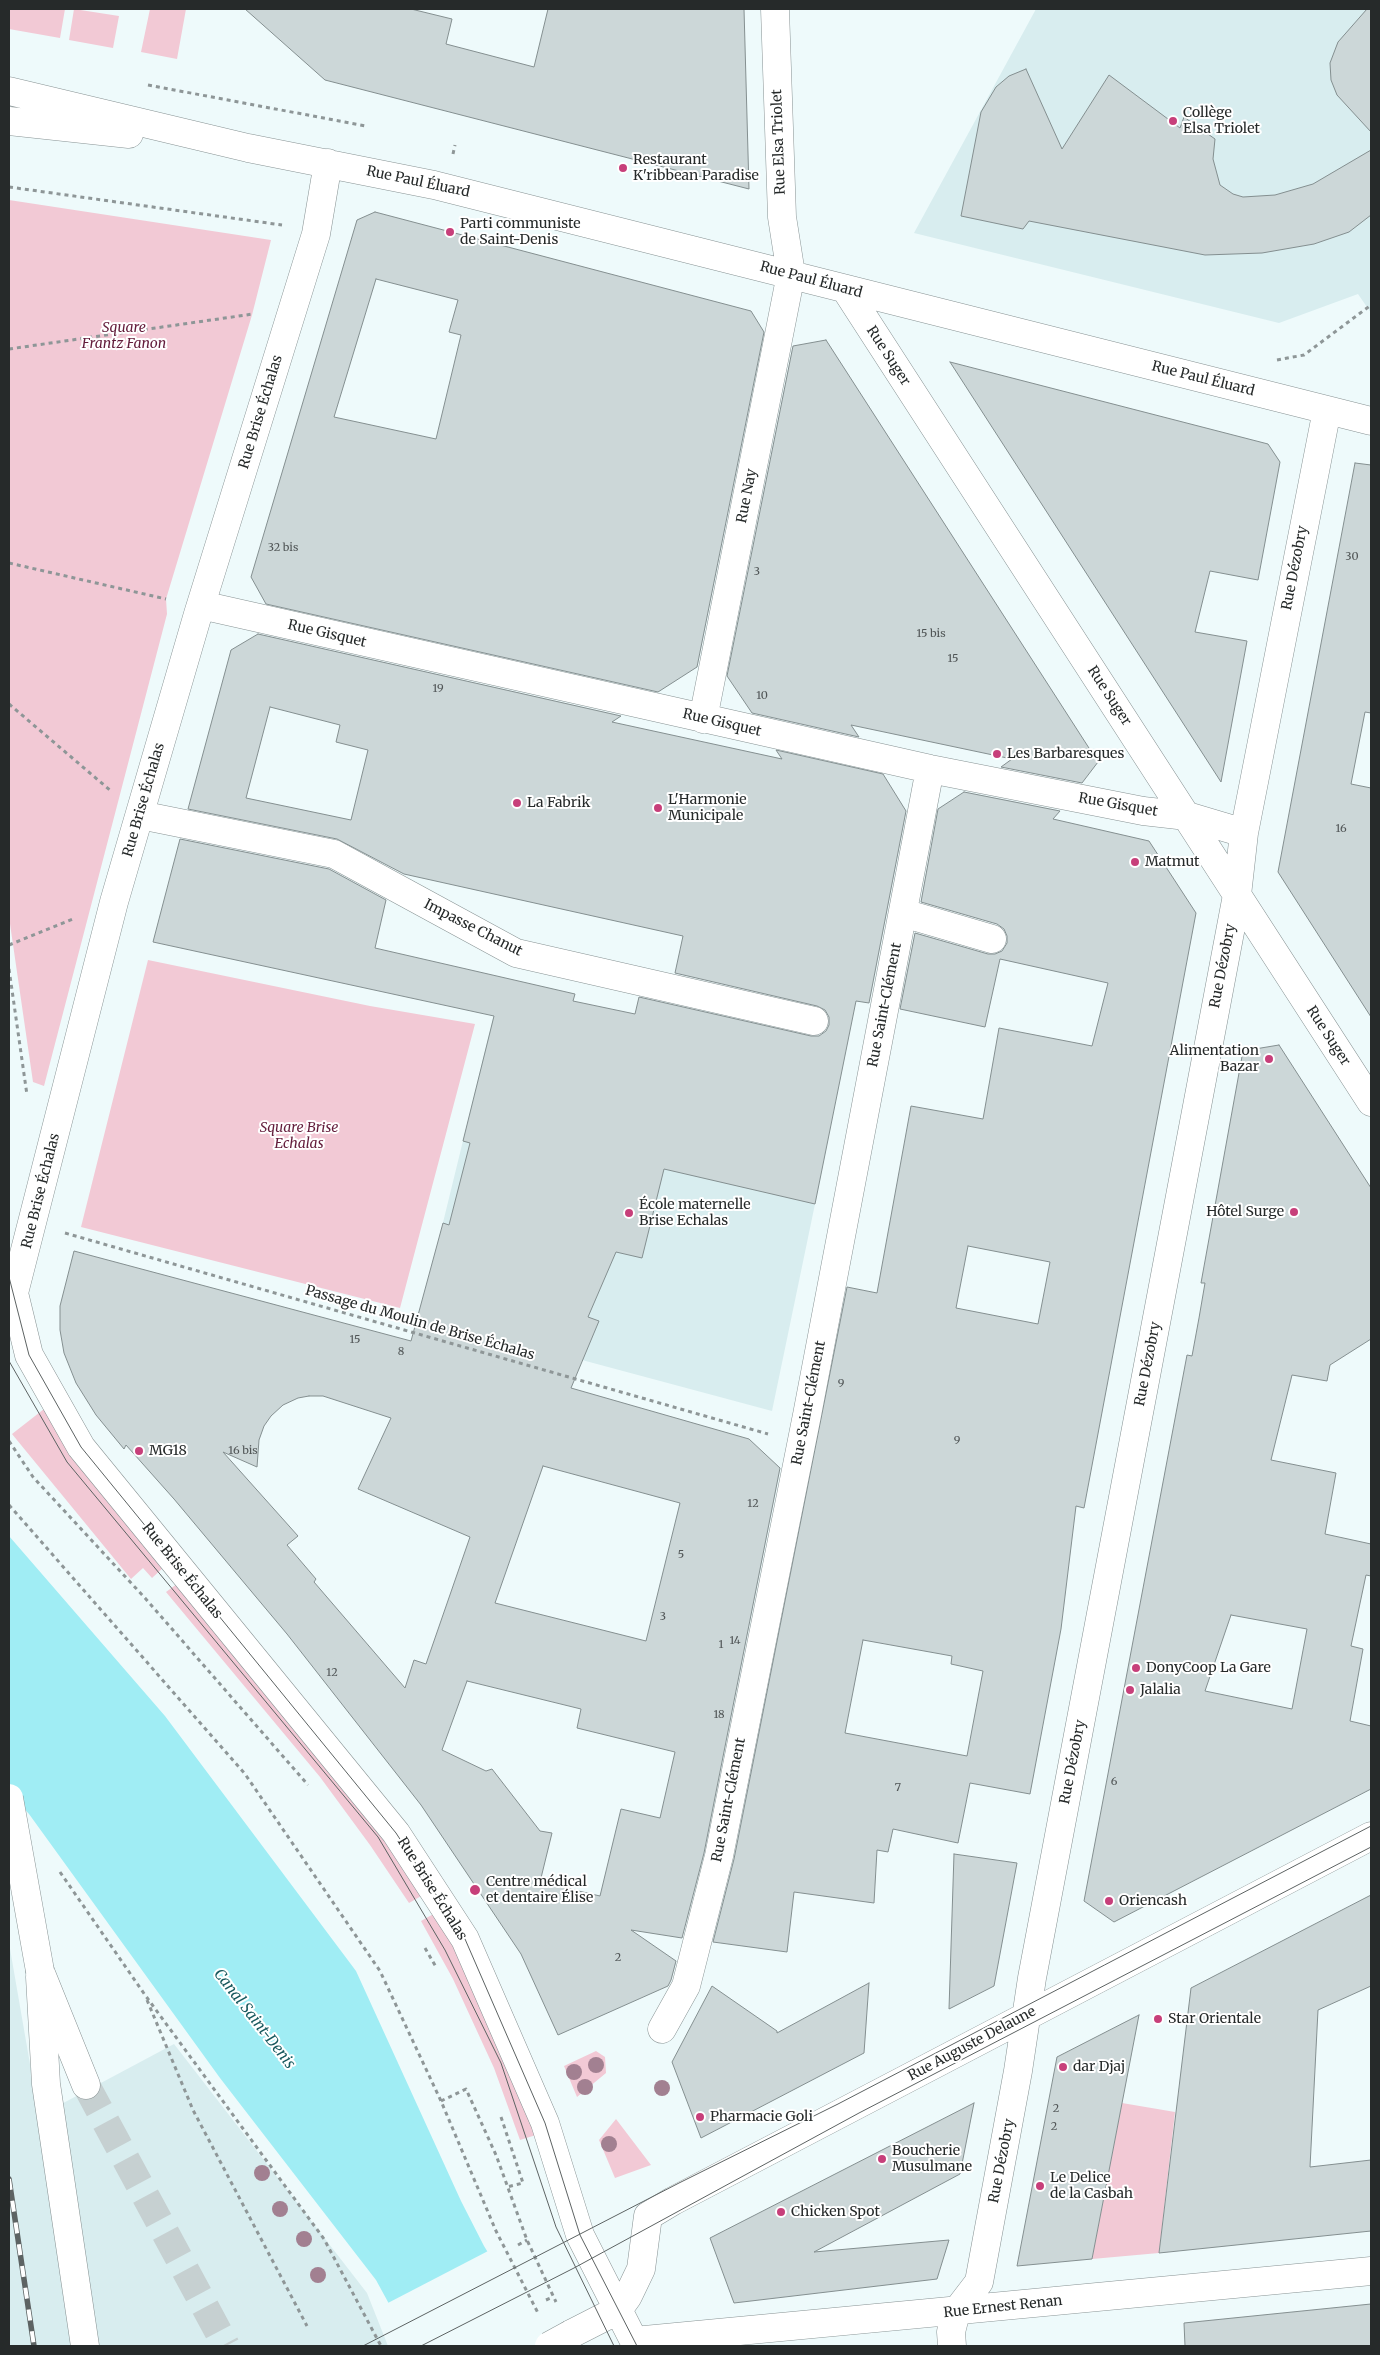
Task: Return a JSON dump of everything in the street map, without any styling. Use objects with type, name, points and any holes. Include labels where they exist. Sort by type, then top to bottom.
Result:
[{"type":"street","name":"Rue Elsa Triolet","points":[[775,9],[781,209],[791,274]]},
{"type":"street","name":"Rue Paul Éluard","points":[[9,91],[248,148],[434,184],[791,274],[846,290],[1371,420]]},
{"type":"street","name":"Rue Paul Éluard","points":[[9,121],[248,148]]},
{"type":"street","name":"Rue Brise Échalas","points":[[328,163],[316,234],[201,605],[114,902],[14,1293],[29,1355],[81,1447],[396,1833],[465,1939],[545,2122],[580,2235],[623,2303],[651,2342]]},
{"type":"street","name":"Rue Nay","points":[[703,719],[791,274]]},
{"type":"street","name":"Rue Suger","points":[[846,290],[1371,1102]]},
{"type":"street","name":"Rue Dézobry","points":[[956,2312],[979,2282],[1027,2016],[1032,1978],[1237,894],[1244,833],[1327,410]]},
{"type":"street","name":"Rue Gisquet","points":[[201,605],[930,769],[1143,811],[1187,816],[1244,833]]},
{"type":"street","name":"Rue Saint-Clément","points":[[662,2029],[686,1986],[719,1856],[801,1443],[930,769]]},
{"type":"street","name":"Impasse Chanut","points":[[140,815],[334,854],[516,953],[814,1021]]},
{"type":"street","points":[[903,913],[992,939]]},
{"type":"street","points":[[9,1798],[40,1971],[46,2084],[85,2346]]},
{"type":"street","name":"Rue Auguste Delaune","points":[[623,2303],[641,2269],[648,2216],[673,2201],[1371,1836]]},
{"type":"street","points":[[40,1971],[86,2085]]},
{"type":"street","name":"Rue Ernest Renan","points":[[651,2342],[1371,2271]]},
{"type":"street","points":[[560,2340],[623,2303]]},
{"type":"street","points":[[952,2346],[951,2332],[956,2312]]},
{"type":"path","points":[[144,84],[366,126]]},
{"type":"path","points":[[9,188],[288,225]]},
{"type":"path","points":[[1268,396],[1277,359],[1304,355],[1371,305]]},
{"type":"path","points":[[9,349],[292,310]]},
{"type":"path","points":[[9,563],[201,605]]},
{"type":"path","points":[[9,704],[140,815]]},
{"type":"path","points":[[9,945],[114,902]]},
{"type":"path","points":[[9,969],[28,1105]]},
{"type":"path","name":"Passage du Moulin de Brise Échalas","points":[[32,1224],[801,1443]]},
{"type":"path","points":[[9,1441],[33,1476],[145,1598],[313,1791]]},
{"type":"path","points":[[9,1505],[245,1774],[380,1971],[441,2102],[496,2232],[541,2320]]},
{"type":"path","points":[[54,1864],[145,1995],[324,2239],[381,2346]]},
{"type":"path","points":[[422,1942],[439,1974]]},
{"type":"path","points":[[145,1995],[193,2110],[307,2326]]},
{"type":"path","points":[[441,2102],[466,2089],[496,2154],[526,2240],[554,2298],[560,2340]]},
{"type":"path","points":[[499,2113],[523,2183],[507,2187]]},
{"type":"path","points":[[518,2245],[526,2240]]},
{"type":"path","points":[[546,2300],[554,2298]]},
{"type":"shaded area","name":"Collège Elsa Triolet","points":[[1036,9],[1371,9],[1371,313],[1358,294],[1279,323],[914,233]]},
{"type":"shaded area","name":"École maternelle Brise Echalas","points":[[493,1018],[550,1032],[815,1204],[772,1411],[418,1316],[438,1243]]},
{"type":"shaded area","points":[[9,1943],[39,2116],[174,2044],[367,2293],[388,2346],[9,2346]]},
{"type":"green space","points":[[9,9],[65,9],[60,38],[9,29]]},
{"type":"green space","points":[[74,9],[119,16],[113,48],[69,40]]},
{"type":"green space","points":[[150,9],[186,9],[177,59],[141,52]]},
{"type":"green space","name":"Square Frantz Fanon","points":[[9,200],[271,240],[252,315],[166,599],[167,614],[44,1086],[33,1082],[9,917]]},
{"type":"green space","name":"Square Brise Echalas","points":[[148,960],[370,1006],[475,1024],[400,1308],[81,1227]]},
{"type":"green space","points":[[44,1409],[165,1566],[152,1578],[143,1568],[131,1579],[12,1434]]},
{"type":"green space","points":[[181,1581],[353,1795],[423,1895],[409,1903],[370,1845],[320,1777],[166,1592]]},
{"type":"green space","points":[[437,1912],[458,1949],[536,2135],[520,2140],[494,2068],[453,1979],[421,1921]]},
{"type":"green space","points":[[596,2051],[605,2057],[606,2073],[577,2097],[564,2066]]},
{"type":"green space","points":[[1122,2103],[1175,2112],[1159,2253],[1092,2259]]},
{"type":"green space","points":[[616,2119],[651,2165],[615,2178],[599,2140]]},
{"type":"water","name":"Canal Saint-Denis","points":[[9,1536],[165,1716],[356,1971],[461,2201],[484,2246],[545,2346],[412,2346],[376,2280],[220,2078],[29,1814],[9,1792]]},
{"type":"pier","points":[[490,2250],[548,2346],[409,2346],[386,2304]]},
{"type":"building","points":[[245,9],[411,9],[452,19],[446,44],[534,67],[548,9],[744,9],[749,189],[325,80]]},
{"type":"building","points":[[1367,9],[1371,9],[1371,132],[1337,95],[1331,80],[1330,63],[1338,42]]},
{"type":"building","points":[[1026,69],[1062,149],[1109,75],[1180,128],[1184,117],[1215,139],[1213,159],[1220,185],[1233,194],[1243,197],[1275,195],[1313,184],[1371,150],[1371,215],[1349,232],[1314,244],[1262,253],[1205,255],[1029,221],[1023,229],[961,216],[981,112],[996,87],[1009,76]]},
{"type":"building","points":[[375,212],[751,311],[764,332],[697,667],[658,692],[266,604],[251,577],[357,220]],"holes":[[[376,279],[458,300],[449,332],[461,335],[436,439],[334,417]]]},
{"type":"building","points":[[826,340],[1098,762],[1082,783],[1001,767],[1012,759],[851,725],[859,737],[752,713],[727,676],[793,346]]},
{"type":"building","points":[[950,362],[1268,444],[1280,462],[1258,580],[1210,571],[1195,632],[1247,641],[1221,782]]},
{"type":"building","points":[[1355,463],[1371,465],[1371,713],[1365,712],[1351,784],[1371,788],[1371,1017],[1278,872]]},
{"type":"building","points":[[258,634],[621,716],[612,722],[782,759],[776,750],[883,774],[906,811],[869,1003],[856,1001],[815,1204],[664,1169],[642,1258],[616,1252],[588,1317],[599,1321],[571,1388],[749,1439],[780,1468],[704,1853],[682,1938],[631,1930],[676,1961],[671,1980],[668,1986],[558,2035],[521,1954],[421,1805],[287,1634],[174,1499],[126,1445],[124,1449],[96,1415],[76,1383],[64,1353],[60,1330],[60,1306],[74,1251],[411,1341],[443,1223],[449,1225],[470,1143],[463,1141],[494,1016],[153,942],[180,839],[329,869],[386,900],[375,948],[575,994],[573,1001],[635,1014],[639,997],[811,1036],[819,1036],[826,1031],[829,1025],[829,1017],[825,1010],[817,1006],[675,973],[683,936],[404,874],[337,839],[188,809],[231,650]],"holes":[[[270,707],[340,725],[336,742],[368,750],[351,820],[246,798]],[[323,1396],[391,1418],[358,1489],[470,1537],[426,1664],[414,1660],[405,1688],[314,1582],[316,1579],[287,1545],[298,1536],[223,1452],[257,1467],[259,1440],[264,1426],[271,1416],[283,1405],[298,1398]],[[543,1466],[680,1503],[646,1641],[495,1603]],[[467,1681],[581,1709],[577,1728],[675,1752],[660,1818],[621,1809],[600,1896],[540,1882],[552,1833],[540,1831],[492,1769],[486,1771],[442,1750]]]},
{"type":"building","points":[[964,792],[1060,811],[1053,819],[1149,841],[1196,913],[1084,1508],[1076,1506],[1061,1629],[1030,1794],[970,1783],[958,1843],[893,1829],[888,1852],[877,1850],[874,1903],[794,1892],[787,1952],[713,1942],[734,1859],[847,1287],[877,1293],[911,1106],[983,1119],[999,1028],[1092,1046],[1108,983],[1000,959],[985,1027],[900,1009],[915,933],[988,954],[1002,951],[1007,943],[1004,929],[997,924],[921,902],[938,809]],"holes":[[[968,1246],[1050,1262],[1038,1324],[956,1308]],[[863,1640],[952,1656],[951,1664],[983,1671],[967,1756],[845,1733]]]},
{"type":"building","points":[[1279,1045],[1371,1188],[1371,1339],[1330,1365],[1327,1381],[1292,1375],[1271,1460],[1336,1473],[1325,1534],[1371,1544],[1371,1576],[1366,1575],[1351,1646],[1363,1649],[1350,1721],[1371,1726],[1371,1789],[1114,1922],[1084,1901],[1187,1355],[1192,1356],[1205,1283],[1201,1283],[1243,1051]],"holes":[[[1231,1615],[1307,1629],[1292,1709],[1205,1691]]]},
{"type":"building","points":[[954,1854],[1017,1863],[994,1986],[949,2009]]},
{"type":"building","points":[[1371,1895],[1371,1986],[1318,2010],[1310,2167],[1371,2160],[1371,2231],[1159,2253],[1191,1988]]},
{"type":"building","points":[[869,1983],[864,2053],[701,2138],[672,2062],[712,1986],[777,2031],[777,2033]]},
{"type":"building","points":[[1139,2015],[1092,2259],[1017,2266],[1057,2057]]},
{"type":"building","points":[[974,2103],[960,2174],[814,2252],[949,2240],[937,2279],[734,2303],[710,2238]]},
{"type":"building","points":[[1371,2304],[1371,2346],[1185,2346],[1184,2323]]},
{"type":"tunnel","points":[[86,2085],[226,2346]]},
{"type":"tram line","points":[[9,1277],[29,1355],[81,1447],[396,1833],[465,1939],[545,2123],[580,2235],[637,2346]]},
{"type":"tram line","points":[[9,1361],[67,1462],[378,1837],[445,1950],[501,2063],[556,2227],[614,2346]]},
{"type":"tram line","points":[[363,2346],[679,2183],[838,2104],[1371,1826]]},
{"type":"tram line","points":[[421,2346],[574,2268],[859,2113],[1371,1847]]},
{"type":"railway","points":[[9,2179],[34,2346]]},
{"type":"place","name":"Collège Elsa Triolet","points":[[1173,121]]},
{"type":"place","name":"Restaurant K'ribbean Paradise","points":[[623,168]]},
{"type":"place","name":"Parti communiste de Saint-Denis","points":[[450,232]]},
{"type":"place","name":"Les Barbaresques","points":[[997,754]]},
{"type":"place","name":"La Fabrik","points":[[517,803]]},
{"type":"place","name":"L'Harmonie Municipale","points":[[658,808]]},
{"type":"place","name":"Matmut","points":[[1135,862]]},
{"type":"place","name":"Alimentation Bazar","points":[[1269,1059]]},
{"type":"place","name":"Hôtel Surge","points":[[1294,1212]]},
{"type":"place","name":"École maternelle Brise Echalas","points":[[629,1213]]},
{"type":"place","name":"MG18","points":[[139,1451]]},
{"type":"place","name":"DonyCoop La Gare","points":[[1136,1668]]},
{"type":"place","name":"Jalalia","points":[[1130,1690]]},
{"type":"place","name":"Centre médical et dentaire Élise","points":[[475,1890]]},
{"type":"place","name":"Oriencash","points":[[1109,1901]]},
{"type":"place","name":"Star Orientale","points":[[1158,2019]]},
{"type":"place","name":"dar Djaj","points":[[1063,2067]]},
{"type":"place","name":"Pharmacie Goli","points":[[700,2117]]},
{"type":"place","name":"Boucherie Musulmane","points":[[882,2159]]},
{"type":"place","name":"Le Delice de la Casbah","points":[[1040,2186]]},
{"type":"place","name":"Chicken Spot","points":[[781,2212]]}]
